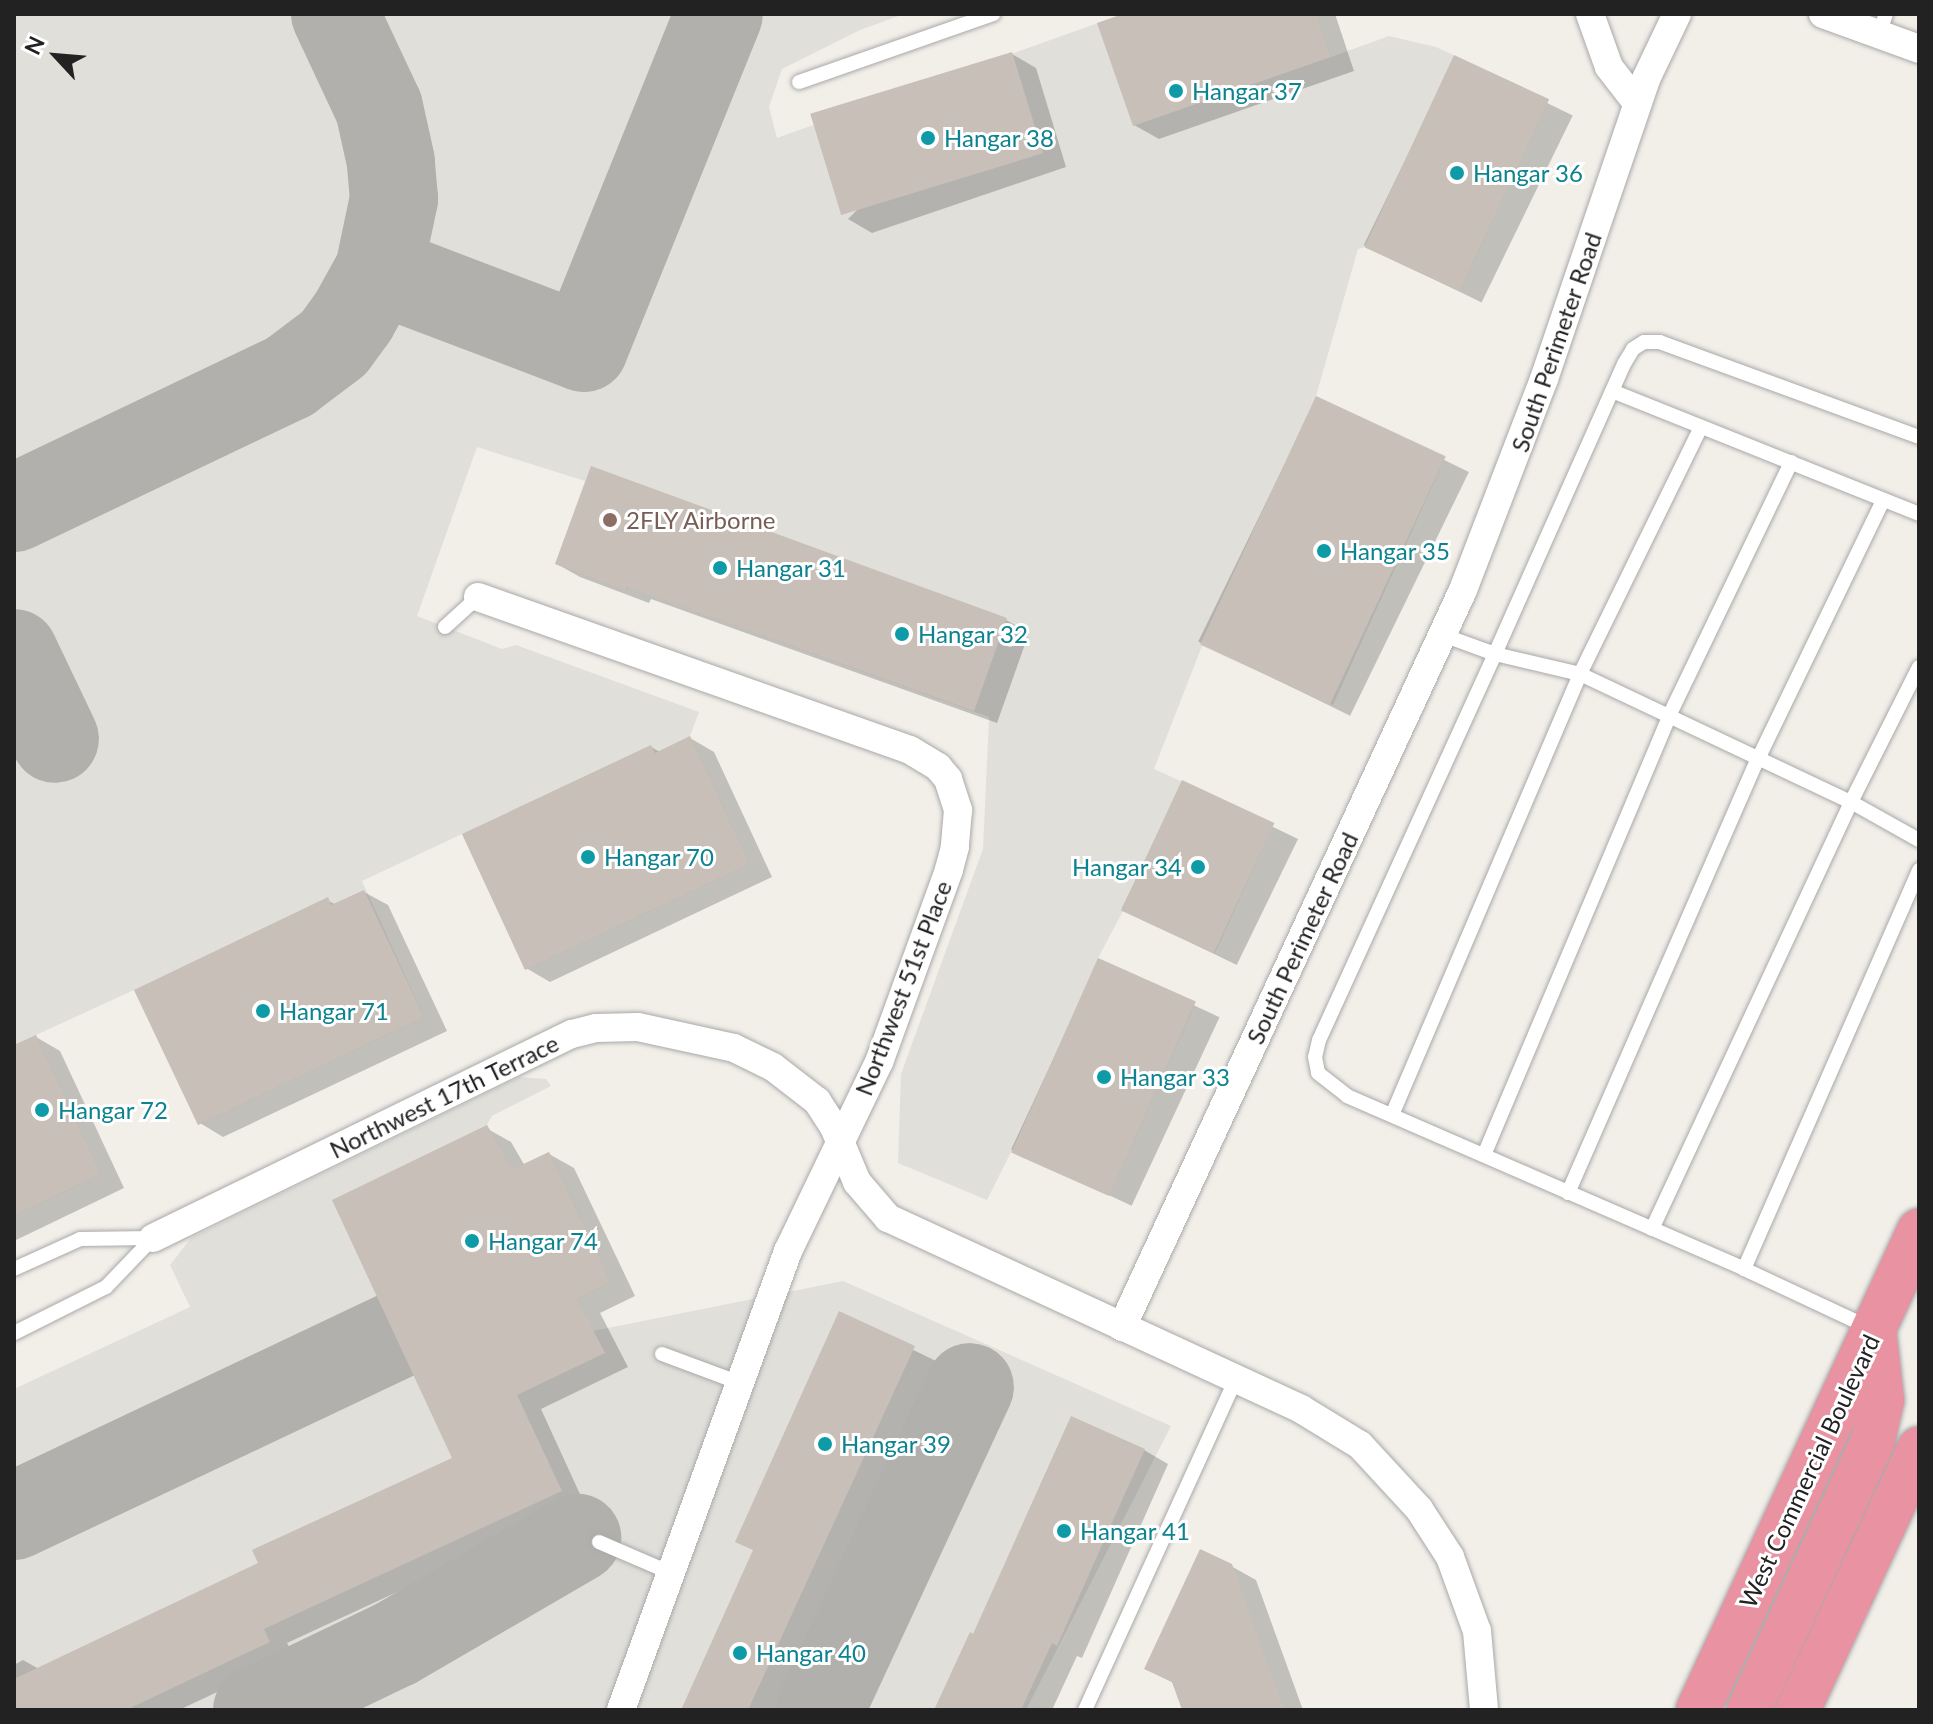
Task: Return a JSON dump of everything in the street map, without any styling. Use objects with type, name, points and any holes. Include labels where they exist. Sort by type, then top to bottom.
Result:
[{"type":"highway","name":"West Commercial Boulevard","points":[[1698,1710],[1919,1231]]},
{"type":"highway","points":[[1749,1710],[1873,1440],[1882,1400],[1874,1330]]},
{"type":"highway","points":[[1798,1710],[1919,1449]]},
{"type":"street","points":[[1590,14],[1609,67],[1637,103]]},
{"type":"street","name":"South Perimeter Road","points":[[1122,1327],[1443,635],[1517,455],[1637,103],[1657,50],[1677,14]]},
{"type":"street","points":[[1823,14],[1882,24],[1919,49]]},
{"type":"street","name":"Northwest 51st Place","points":[[478,597],[910,750],[938,767],[948,779],[958,810],[955,847],[879,1062],[788,1251],[621,1710]]},
{"type":"street","name":"Northwest 17th Terrace","points":[[153,1238],[530,1052],[596,1028],[619,1026],[659,1030],[755,1056],[806,1089],[826,1113],[857,1182],[888,1218],[1122,1327]]},
{"type":"street","points":[[1122,1327],[1341,1431],[1380,1463],[1419,1509],[1450,1557],[1470,1604],[1482,1662],[1484,1710]]},
{"type":"lane","points":[[799,82],[993,14]]},
{"type":"lane","points":[[1874,1330],[1330,1085],[1318,1073],[1315,1057],[1319,1040],[1633,349],[1644,342],[1660,342],[1919,437]]},
{"type":"lane","points":[[1612,391],[1919,514]]},
{"type":"lane","points":[[1392,1115],[1580,674],[1701,427]]},
{"type":"lane","points":[[1484,1155],[1669,716],[1791,462]]},
{"type":"lane","points":[[1568,1193],[1758,759],[1883,500]]},
{"type":"lane","points":[[445,627],[478,597]]},
{"type":"lane","points":[[1443,635],[1495,654],[1580,674],[1851,802],[1919,840]]},
{"type":"lane","points":[[1652,1229],[1851,802],[1919,667]]},
{"type":"lane","points":[[1744,1269],[1919,870]]},
{"type":"lane","points":[[14,1269],[80,1239],[153,1238]]},
{"type":"lane","points":[[14,1333],[106,1287],[153,1238]]},
{"type":"lane","points":[[662,1354],[740,1383]]},
{"type":"lane","points":[[1085,1710],[1236,1379]]},
{"type":"lane","points":[[599,1542],[671,1573]]},
{"type":"shaded area","points":[[14,14],[904,14],[860,30],[782,69],[769,107],[777,138],[1123,14],[1316,14],[1331,57],[1389,36],[1436,47],[1549,99],[1460,291],[1365,247],[1358,249],[1316,396],[1446,456],[1333,705],[1202,646],[1154,769],[1274,823],[1215,953],[1123,911],[1098,958],[1196,1002],[1109,1196],[1011,1152],[987,1200],[898,1163],[901,1074],[983,849],[989,717],[628,587],[626,591],[555,564],[585,481],[477,447],[417,616],[502,649],[516,645],[699,712],[690,736],[750,864],[525,970],[462,834],[362,881],[424,1017],[198,1125],[134,990],[36,1035],[101,1174],[14,1216]]},
{"type":"shaded area","points":[[519,1077],[546,1079],[551,1086],[492,1116],[487,1125],[513,1169],[549,1152],[611,1282],[577,1299],[593,1331],[843,1281],[1171,1426],[1026,1710],[14,1710],[14,1389],[190,1307],[170,1265],[191,1238]]},
{"type":"building","name":"Hangar 37","points":[[1123,14],[1316,14],[1331,57],[1133,126],[1097,23]]},
{"type":"building","name":"Hangar 38","points":[[1012,52],[1043,153],[841,215],[810,114]]},
{"type":"building","name":"Hangar 36","points":[[1454,55],[1549,99],[1460,292],[1364,247]]},
{"type":"building","name":"Hangar 35","points":[[1316,396],[1446,456],[1330,705],[1200,644]]},
{"type":"building","points":[[591,466],[1007,618],[974,711],[555,564]]},
{"type":"building","name":"Hangar 70","points":[[690,736],[750,864],[525,970],[462,834],[651,745],[655,753]]},
{"type":"building","name":"Hangar 34","points":[[1182,780],[1274,823],[1214,954],[1121,911]]},
{"type":"building","name":"Hangar 71","points":[[364,890],[424,1017],[198,1125],[134,990],[328,897],[331,905]]},
{"type":"building","name":"Hangar 33","points":[[1098,958],[1196,1002],[1109,1196],[1011,1153]]},
{"type":"building","name":"Hangar 72","points":[[36,1035],[101,1174],[14,1216],[14,1045]]},
{"type":"building","points":[[487,1125],[513,1169],[549,1152],[611,1282],[577,1299],[605,1353],[517,1395],[562,1491],[264,1629],[270,1642],[126,1710],[14,1710],[14,1679],[258,1563],[252,1550],[452,1458],[332,1200]]},
{"type":"building","name":"Hangar 39","points":[[839,1311],[915,1346],[748,1710],[681,1710],[753,1550],[735,1542]]},
{"type":"building","name":"Hangar 41","points":[[1071,1416],[1145,1449],[1057,1646],[1052,1643],[1021,1710],[934,1710],[970,1632],[973,1634]]},
{"type":"building","points":[[1200,1549],[1232,1564],[1284,1710],[1182,1710],[1172,1682],[1144,1669]]},
{"type":"taxiway","points":[[14,508],[289,377],[334,343],[353,317],[379,270],[394,199],[391,162],[379,108],[335,14]]},
{"type":"taxiway","points":[[379,270],[584,348],[719,14]]},
{"type":"taxiway","points":[[14,653],[55,739]]},
{"type":"taxiway","points":[[14,1516],[395,1336]]},
{"type":"taxiway","points":[[820,1710],[970,1387]]},
{"type":"taxiway","points":[[257,1710],[395,1644],[577,1538]]},
{"type":"place","name":"Hangar 37","points":[[1176,91]]},
{"type":"place","name":"Hangar 38","points":[[928,138]]},
{"type":"place","name":"Hangar 36","points":[[1457,173]]},
{"type":"place","name":"2FLY Airborne","points":[[610,520]]},
{"type":"place","name":"Hangar 35","points":[[1324,551]]},
{"type":"place","name":"Hangar 31","points":[[720,568]]},
{"type":"place","name":"Hangar 32","points":[[902,634]]},
{"type":"place","name":"Hangar 70","points":[[588,857]]},
{"type":"place","name":"Hangar 34","points":[[1198,867]]},
{"type":"place","name":"Hangar 71","points":[[263,1011]]},
{"type":"place","name":"Hangar 33","points":[[1104,1077]]},
{"type":"place","name":"Hangar 72","points":[[42,1110]]},
{"type":"place","name":"Hangar 74","points":[[472,1241]]},
{"type":"place","name":"Hangar 39","points":[[825,1444]]},
{"type":"place","name":"Hangar 41","points":[[1064,1531]]},
{"type":"place","name":"Hangar 40","points":[[740,1653]]}]
